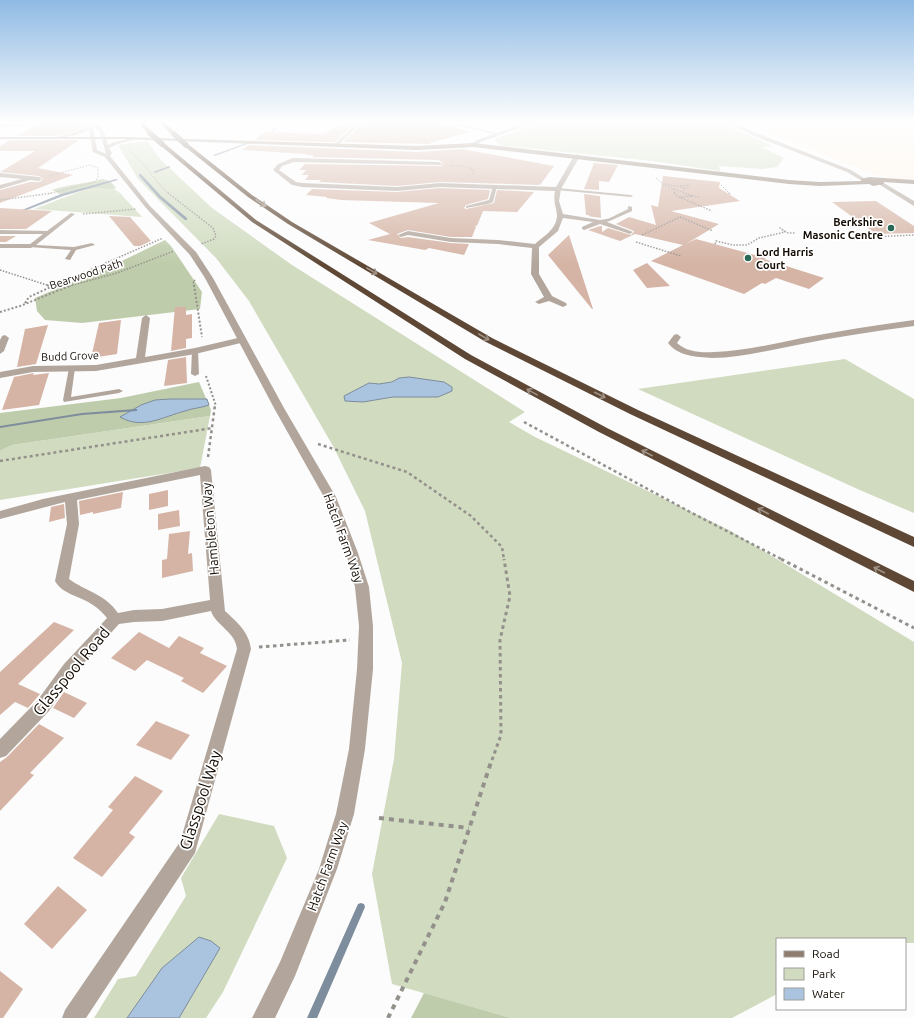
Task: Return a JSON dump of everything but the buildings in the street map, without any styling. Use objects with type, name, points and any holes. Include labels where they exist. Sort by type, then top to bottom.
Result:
[{"type":"highway","points":[[192,170],[254,221],[468,357],[603,430],[914,587]]},
{"type":"highway","points":[[217,170],[250,196],[290,224],[489,340],[634,412],[914,542]]},
{"type":"main road","points":[[687,170],[789,182],[820,184],[911,182]]},
{"type":"street","name":"Hatch Farm Way","points":[[118,170],[148,207],[200,263],[330,497],[352,552],[362,587],[366,639],[359,737],[353,780],[345,814],[328,869],[288,969],[263,1018]]},
{"type":"street","points":[[276,170],[294,184],[302,185],[397,189],[440,185],[474,184],[558,189]]},
{"type":"street","points":[[404,232],[451,240],[498,242],[536,246],[556,230],[560,216],[556,200],[558,189],[569,170]]},
{"type":"street","points":[[842,170],[894,191],[914,204]]},
{"type":"street","points":[[0,175],[39,179]]},
{"type":"street","points":[[0,188],[31,178]]},
{"type":"street","points":[[560,216],[582,218],[600,222],[630,232]]},
{"type":"street","points":[[584,228],[610,219]]},
{"type":"street","points":[[0,246],[31,246]]},
{"type":"street","points":[[536,246],[535,274],[550,298],[562,305]]},
{"type":"street","points":[[539,302],[550,298]]},
{"type":"street","points":[[140,361],[146,318]]},
{"type":"street","points":[[677,337],[672,343],[680,350],[695,354],[714,355],[744,352],[854,331],[914,323]]},
{"type":"street","points":[[0,351],[5,338]]},
{"type":"street","name":"Budd Grove","points":[[0,375],[33,369],[96,368],[195,351],[242,340]]},
{"type":"street","name":"Hambleton Way","points":[[0,515],[71,497],[205,470],[217,604]]},
{"type":"street","points":[[71,497],[73,524],[62,581],[74,590],[97,600],[107,608],[114,619]]},
{"type":"street","points":[[217,604],[219,613],[236,630],[243,641],[244,649]]},
{"type":"street","name":"Glasspool Road","points":[[0,750],[43,706],[70,669],[114,619],[134,616],[162,615],[217,604]]},
{"type":"street","name":"Glasspool Way","points":[[73,1018],[188,846],[244,649]]},
{"type":"lane","points":[[468,207],[491,201],[495,186]]},
{"type":"lane","points":[[558,189],[631,196]]},
{"type":"lane","points":[[610,219],[629,211],[630,207]]},
{"type":"lane","points":[[31,246],[73,214]]},
{"type":"lane","points":[[0,232],[48,233]]},
{"type":"lane","points":[[31,246],[74,249],[92,245]]},
{"type":"lane","points":[[68,260],[74,249]]},
{"type":"lane","points":[[195,351],[195,374]]},
{"type":"lane","points":[[72,368],[67,400],[119,391]]},
{"type":"path","points":[[39,179],[74,170]]},
{"type":"path","points":[[0,200],[70,191],[95,182],[98,177],[98,170]]},
{"type":"path","points":[[148,170],[158,185],[189,211],[213,228],[216,236],[214,239],[200,244]]},
{"type":"path","points":[[472,170],[473,170],[474,184]]},
{"type":"path","points":[[654,175],[661,183],[668,185],[690,185]]},
{"type":"path","points":[[668,185],[692,196]]},
{"type":"path","points":[[680,186],[690,188]]},
{"type":"path","points":[[684,188],[683,190],[685,192]]},
{"type":"path","points":[[674,189],[674,193],[677,196],[712,211]]},
{"type":"path","points":[[677,196],[700,197]]},
{"type":"path","points":[[73,214],[106,213],[148,207]]},
{"type":"path","points":[[638,237],[656,227],[680,217],[712,231]]},
{"type":"path","points":[[716,244],[716,242],[733,245],[747,245],[759,238],[784,232],[780,228],[788,232],[796,232]]},
{"type":"path","points":[[870,237],[914,236]]},
{"type":"path","points":[[25,304],[29,297],[165,237]]},
{"type":"path","points":[[632,240],[681,256]]},
{"type":"path","name":"Bearwood Path","points":[[0,312],[25,304],[70,286],[117,273],[177,250]]},
{"type":"path","points":[[0,270],[53,287]]},
{"type":"path","points":[[197,280],[193,281],[203,343]]},
{"type":"path","points":[[205,470],[216,407],[206,376],[206,369]]},
{"type":"path","points":[[524,422],[692,513],[914,628]]},
{"type":"path","points":[[0,461],[213,428]]},
{"type":"path","points":[[318,444],[407,472],[471,516],[502,547],[510,596],[500,640],[501,735],[445,902],[388,1018]]},
{"type":"path","points":[[244,649],[366,639]]},
{"type":"path","points":[[378,818],[469,828]]},
{"type":"shaded area","points":[[862,170],[914,170],[914,180],[900,180],[876,175]]},
{"type":"green space","points":[[132,170],[171,170],[212,208],[292,265],[525,412],[509,422],[535,437],[729,530],[914,642],[914,943],[906,943],[906,938],[776,938],[776,995],[732,1018],[511,1018],[392,984],[372,874],[394,759],[402,663],[365,511],[333,446],[249,301],[216,258],[138,179]]},
{"type":"green space","points":[[102,179],[110,181],[116,188],[91,189],[60,194],[52,190],[65,186]]},
{"type":"green space","points":[[105,182],[120,193],[142,217],[34,209]]},
{"type":"green space","points":[[165,240],[171,246],[202,292],[200,309],[82,323],[45,320],[37,311],[35,298],[126,259]]},
{"type":"green space","points":[[845,359],[914,399],[914,513],[862,491],[638,389]]},
{"type":"green space","points":[[199,382],[211,410],[210,416],[12,445],[0,451],[0,413],[121,398]]},
{"type":"green space","points":[[210,416],[200,468],[0,500],[0,451],[12,445]]},
{"type":"green space","points":[[219,814],[274,826],[287,858],[223,992],[206,1018],[94,1018],[118,979],[136,976],[186,896],[181,878]]},
{"type":"green space","points":[[424,993],[511,1018],[411,1018]]},
{"type":"water","points":[[409,377],[444,382],[452,387],[452,391],[438,397],[393,397],[363,402],[345,401],[344,396],[369,383],[379,384],[392,382],[399,378]]},
{"type":"water","points":[[207,399],[209,405],[145,422],[128,421],[120,417],[141,405],[155,400]]},
{"type":"water","points":[[199,937],[211,941],[220,948],[179,1018],[127,1018],[162,968]]},
{"type":"waterway","points":[[154,172],[162,170]]},
{"type":"waterway","points":[[140,175],[160,197],[186,219]]},
{"type":"waterway","points":[[18,212],[62,195],[117,180]]},
{"type":"waterway","points":[[0,427],[82,414],[135,410]]},
{"type":"waterway","points":[[312,1018],[361,907]]},
{"type":"place","name":"Berkshire Masonic Centre","points":[[891,228]]},
{"type":"place","name":"Lord Harris Court","points":[[748,258]]}]
